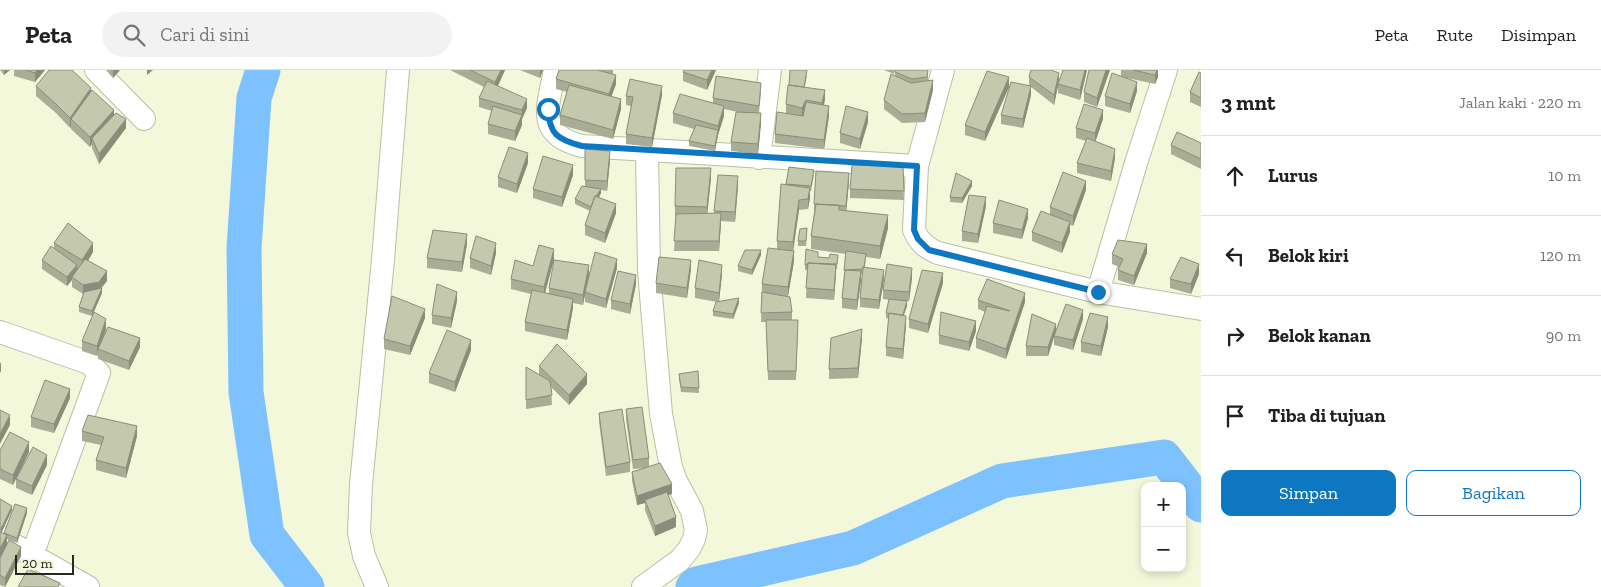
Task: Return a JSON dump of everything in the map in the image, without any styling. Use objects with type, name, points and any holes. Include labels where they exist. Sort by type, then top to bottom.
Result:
[{"type":"street","points":[[96,70],[144,119]]},
{"type":"street","points":[[378,587],[364,556],[360,533],[361,484],[384,260],[398,70]]},
{"type":"street","points":[[555,70],[548,109],[548,120],[551,130],[569,143],[582,146],[759,158],[917,166]]},
{"type":"street","points":[[759,158],[770,70]]},
{"type":"street","points":[[943,70],[917,166],[914,230],[918,239],[929,250],[1098,292],[1201,309]]},
{"type":"street","points":[[1098,292],[1166,70]]},
{"type":"street","points":[[643,587],[680,560],[689,549],[696,530],[692,511],[676,481],[671,467],[661,414],[650,271],[647,150]]},
{"type":"street","points":[[0,332],[89,363],[99,372],[32,555]]},
{"type":"street","points":[[0,538],[88,587]]},
{"type":"building","points":[[26,70],[37,70],[35,73]]},
{"type":"building","points":[[49,70],[72,70],[91,88],[70,118],[36,86]]},
{"type":"building","points":[[470,70],[501,70],[495,82]]},
{"type":"building","points":[[559,70],[597,70],[616,75],[609,94],[556,79]]},
{"type":"building","points":[[684,70],[712,70],[707,80],[683,72]]},
{"type":"building","points":[[790,70],[807,70],[804,87],[789,85]]},
{"type":"building","points":[[896,70],[928,70],[927,77],[912,79],[895,72]]},
{"type":"building","points":[[1031,70],[1051,70],[1059,73],[1054,95],[1029,77]]},
{"type":"building","points":[[1063,70],[1085,70],[1080,90],[1058,84]]},
{"type":"building","points":[[1089,70],[1106,70],[1097,98],[1084,92]]},
{"type":"building","points":[[1133,70],[1157,70],[1155,75]]},
{"type":"building","points":[[987,71],[1009,77],[985,132],[965,125]]},
{"type":"building","points":[[1199,72],[1201,73],[1201,98],[1190,92]]},
{"type":"building","points":[[1112,73],[1137,82],[1130,104],[1105,96]]},
{"type":"building","points":[[891,74],[911,83],[933,80],[925,113],[902,114],[884,100]]},
{"type":"building","points":[[716,76],[761,83],[759,106],[713,98]]},
{"type":"building","points":[[630,79],[662,86],[652,138],[626,134],[633,97],[626,96]]},
{"type":"building","points":[[487,81],[527,99],[522,110],[479,98]]},
{"type":"building","points":[[1011,82],[1031,86],[1023,119],[1001,115]]},
{"type":"building","points":[[569,85],[621,99],[613,130],[560,115]]},
{"type":"building","points":[[788,85],[825,90],[822,103],[806,100],[802,108],[786,104]]},
{"type":"building","points":[[92,90],[114,110],[90,137],[71,119]]},
{"type":"building","points":[[680,94],[724,106],[718,126],[673,113]]},
{"type":"building","points":[[806,102],[829,106],[824,140],[775,134],[777,112],[803,116]]},
{"type":"building","points":[[1084,104],[1103,110],[1095,133],[1076,128]]},
{"type":"building","points":[[493,106],[522,115],[515,131],[488,124]]},
{"type":"building","points":[[846,106],[868,112],[860,139],[840,133]]},
{"type":"building","points":[[736,112],[761,113],[758,144],[731,142]]},
{"type":"building","points":[[116,113],[126,119],[99,154],[92,138]]},
{"type":"building","points":[[696,125],[718,130],[715,146],[689,141]]},
{"type":"building","points":[[1177,132],[1201,143],[1201,159],[1171,145]]},
{"type":"building","points":[[1087,138],[1115,149],[1111,171],[1077,163]]},
{"type":"building","points":[[509,147],[528,153],[517,184],[498,177]]},
{"type":"building","points":[[585,149],[610,151],[607,181],[585,180]]},
{"type":"building","points":[[543,156],[573,165],[562,197],[533,189]]},
{"type":"building","points":[[852,165],[903,166],[904,191],[850,189]]},
{"type":"building","points":[[789,167],[814,170],[811,186],[786,184]]},
{"type":"building","points":[[676,168],[711,168],[707,207],[675,206]]},
{"type":"building","points":[[816,171],[849,173],[846,206],[814,204]]},
{"type":"building","points":[[1063,172],[1086,181],[1073,216],[1050,207]]},
{"type":"building","points":[[956,173],[972,181],[962,198],[950,197]]},
{"type":"building","points":[[718,175],[738,176],[735,212],[714,211]]},
{"type":"building","points":[[781,184],[810,188],[808,199],[799,200],[793,242],[777,241]]},
{"type":"building","points":[[582,186],[601,189],[595,196],[591,207],[575,199]]},
{"type":"building","points":[[969,195],[986,197],[978,234],[962,231]]},
{"type":"building","points":[[595,196],[616,204],[605,233],[585,225]]},
{"type":"building","points":[[999,200],[1028,209],[1022,230],[993,223]]},
{"type":"building","points":[[816,204],[839,205],[839,210],[888,215],[880,246],[811,236]]},
{"type":"building","points":[[1041,211],[1070,222],[1062,243],[1032,232]]},
{"type":"building","points":[[721,213],[719,241],[674,241],[676,214]]},
{"type":"building","points":[[68,223],[93,243],[82,260],[54,243]]},
{"type":"building","points":[[807,228],[806,241],[798,241],[800,229]]},
{"type":"building","points":[[433,230],[467,234],[462,262],[427,258]]},
{"type":"building","points":[[476,236],[496,243],[491,266],[470,258]]},
{"type":"building","points":[[1118,240],[1147,244],[1134,276],[1118,270],[1123,259],[1112,254]]},
{"type":"building","points":[[539,245],[554,249],[544,287],[511,279],[515,260],[533,266]]},
{"type":"building","points":[[51,246],[77,265],[67,277],[42,260]]},
{"type":"building","points":[[768,248],[794,251],[788,287],[762,284]]},
{"type":"building","points":[[806,249],[818,252],[818,257],[829,258],[830,254],[838,255],[837,264],[808,263],[805,265]]},
{"type":"building","points":[[745,250],[761,250],[752,270],[738,266]]},
{"type":"building","points":[[846,251],[866,254],[863,269],[844,270]]},
{"type":"building","points":[[595,252],[617,259],[606,299],[585,292]]},
{"type":"building","points":[[659,257],[691,260],[687,288],[656,283]]},
{"type":"building","points":[[1181,257],[1199,264],[1191,284],[1170,279]]},
{"type":"building","points":[[85,259],[107,271],[99,282],[83,285],[72,277]]},
{"type":"building","points":[[554,260],[589,265],[583,295],[549,288]]},
{"type":"building","points":[[699,260],[722,265],[719,293],[695,288]]},
{"type":"building","points":[[808,263],[836,265],[834,290],[806,288]]},
{"type":"building","points":[[887,264],[912,268],[909,292],[883,290]]},
{"type":"building","points":[[863,267],[884,270],[879,300],[860,298]]},
{"type":"building","points":[[845,270],[861,271],[857,300],[842,298]]},
{"type":"building","points":[[922,270],[943,273],[928,324],[909,319]]},
{"type":"building","points":[[618,271],[636,275],[630,304],[611,300]]},
{"type":"building","points":[[987,279],[1025,293],[1006,349],[976,338],[987,306],[1010,311],[978,300]]},
{"type":"building","points":[[437,284],[457,292],[451,318],[432,315]]},
{"type":"building","points":[[102,288],[92,311],[79,307],[84,292]]},
{"type":"building","points":[[532,290],[573,299],[567,330],[525,322]]},
{"type":"building","points":[[762,292],[790,297],[792,312],[761,313]]},
{"type":"building","points":[[392,296],[425,309],[410,346],[384,339]]},
{"type":"building","points":[[739,298],[733,314],[713,311],[716,302]]},
{"type":"building","points":[[889,299],[907,301],[903,315],[886,313]]},
{"type":"building","points":[[1066,304],[1083,310],[1073,340],[1054,336]]},
{"type":"building","points":[[94,312],[106,319],[97,346],[82,341]]},
{"type":"building","points":[[941,312],[976,321],[969,342],[939,335]]},
{"type":"building","points":[[889,313],[906,316],[903,349],[886,347]]},
{"type":"building","points":[[1090,313],[1108,317],[1101,346],[1081,342]]},
{"type":"building","points":[[1032,314],[1056,324],[1048,347],[1026,346]]},
{"type":"building","points":[[766,320],[798,320],[796,371],[768,371]]},
{"type":"building","points":[[108,327],[140,338],[129,361],[98,349]]},
{"type":"building","points":[[862,329],[858,368],[829,369],[831,338]]},
{"type":"building","points":[[447,330],[471,340],[455,382],[429,373]]},
{"type":"building","points":[[557,344],[587,374],[569,395],[539,366]]},
{"type":"building","points":[[526,367],[550,381],[552,395],[526,400]]},
{"type":"building","points":[[698,371],[699,388],[681,387],[679,374]]},
{"type":"building","points":[[45,380],[70,389],[54,424],[31,417]]},
{"type":"building","points":[[642,407],[649,458],[633,460],[626,409]]},
{"type":"building","points":[[622,409],[630,462],[606,467],[599,413]]},
{"type":"building","points":[[0,410],[10,415],[0,434]]},
{"type":"building","points":[[88,415],[137,426],[126,468],[96,460],[104,437],[82,431]]},
{"type":"building","points":[[10,432],[29,442],[13,475],[0,469],[0,450]]},
{"type":"building","points":[[33,447],[47,455],[32,486],[16,479]]},
{"type":"building","points":[[660,463],[672,484],[637,496],[632,472]]},
{"type":"building","points":[[667,492],[676,517],[655,526],[645,500]]},
{"type":"building","points":[[0,499],[12,506],[1,529],[0,529]]},
{"type":"building","points":[[15,504],[27,508],[17,538],[4,533]]},
{"type":"building","points":[[0,532],[7,535],[0,549]]},
{"type":"building","points":[[9,540],[21,547],[5,578],[0,575],[0,558]]},
{"type":"building","points":[[28,569],[60,583],[58,587],[18,587]]},
{"type":"waterway","points":[[263,70],[254,98],[244,248],[246,392],[267,535],[307,587]]},
{"type":"waterway","points":[[693,587],[696,584],[853,548],[1002,481],[1164,457],[1201,505]]},
{"type":"route","points":[[548,109],[548,120],[551,130],[569,143],[582,146],[917,166],[914,230],[918,239],[929,250],[1098,292]]}]
